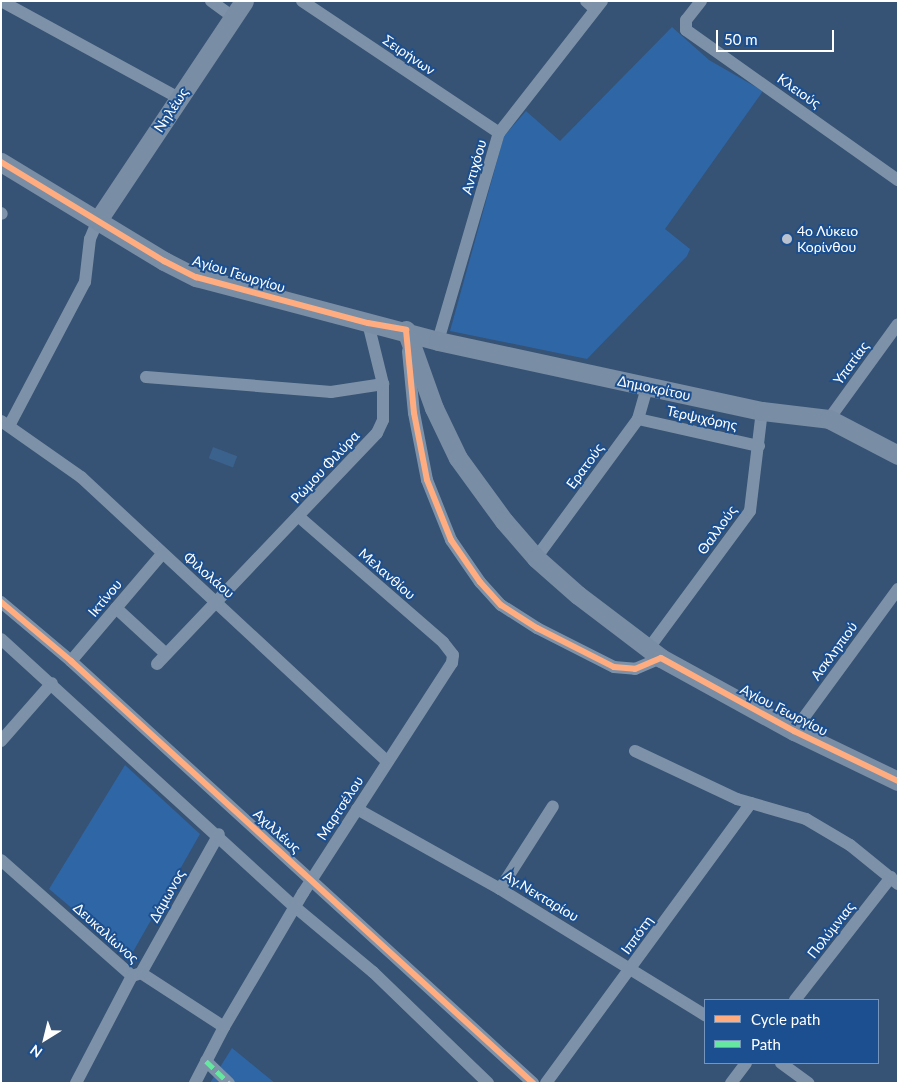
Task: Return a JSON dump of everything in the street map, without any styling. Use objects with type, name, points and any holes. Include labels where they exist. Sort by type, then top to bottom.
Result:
[{"type":"street","points":[[1,1],[179,98]]},
{"type":"street","points":[[211,1],[232,17]]},
{"type":"street","name":"Νηλέως","points":[[98,220],[244,1]]},
{"type":"street","name":"Σειρήνων","points":[[302,1],[499,133]]},
{"type":"street","name":"Κλειούς","points":[[701,1],[684,26],[691,34],[898,180]]},
{"type":"street","name":"Αντιχόου","points":[[438,341],[499,133],[594,4]]},
{"type":"street","name":"Αγίου Γεωργίου","points":[[1,162],[164,261],[196,276],[368,323],[406,330],[434,408],[458,458],[504,521],[536,558],[578,595],[655,653],[794,731],[898,781]]},
{"type":"street","points":[[5,424],[84,282],[89,246],[98,220]]},
{"type":"street","name":"Ρώμου Φιλύρα","points":[[116,608],[161,659],[215,600],[298,517],[377,433],[383,420],[383,384],[368,323]]},
{"type":"street","name":"Υπατίας","points":[[829,419],[898,324]]},
{"type":"street","points":[[406,330],[414,413],[427,480],[451,540],[480,582],[501,605],[537,628],[614,667],[635,669],[655,653]]},
{"type":"street","name":"Δημοκρίτου","points":[[406,330],[438,341],[648,387],[762,410],[829,419],[898,455]]},
{"type":"street","points":[[146,377],[331,392],[383,384]]},
{"type":"street","name":"Ερατούς","points":[[536,558],[638,419],[648,387]]},
{"type":"street","name":"Θαλλούς","points":[[655,653],[750,511],[762,410]]},
{"type":"street","name":"Τερψιχόρης","points":[[638,419],[759,446]]},
{"type":"street","name":"Φιλολάου","points":[[5,424],[81,477],[387,761]]},
{"type":"street","name":"Μελανθίου","points":[[298,517],[443,642],[453,655]]},
{"type":"street","name":"Ικτίνου","points":[[71,661],[162,554]]},
{"type":"street","name":"Ασκληπιού","points":[[794,731],[896,594]]},
{"type":"street","name":"Αχιλλέως","points":[[1,602],[71,661],[533,1083]]},
{"type":"street","points":[[1,639],[219,834],[295,907],[373,972],[488,1083]]},
{"type":"street","name":"Μαρτσέλου","points":[[195,1083],[224,1027],[295,907],[387,761],[450,670],[453,655]]},
{"type":"street","points":[[1,741],[52,683]]},
{"type":"street","points":[[635,751],[751,803],[806,820],[850,845],[894,880]]},
{"type":"street","name":"Ιππότη","points":[[546,1083],[751,803]]},
{"type":"street","points":[[500,888],[553,806]]},
{"type":"street","name":"Αγ.Νεκταρίου","points":[[357,809],[500,888],[704,1014]]},
{"type":"street","name":"Δάμωνος","points":[[76,1083],[136,975],[219,834]]},
{"type":"street","name":"Δευκαλίωνος","points":[[1,860],[136,975],[224,1027]]},
{"type":"street","name":"Πολύμνιας","points":[[796,999],[894,880]]},
{"type":"street","points":[[206,1061],[229,1083]]},
{"type":"street","points":[[731,1083],[745,1064]]},
{"type":"street","points":[[782,1064],[809,1083]]},
{"type":"shaded area","points":[[672,27],[709,60],[763,91],[665,229],[690,249],[687,256],[587,359],[450,331],[504,136],[526,111],[560,141]]},
{"type":"shaded area","points":[[213,447],[237,456],[233,468],[209,458]]},
{"type":"shaded area","points":[[125,765],[200,834],[130,957],[49,889]]},
{"type":"shaded area","points":[[232,1048],[275,1083],[210,1083]]},
{"type":"marked path","points":[[206,1061],[229,1083]]},
{"type":"cycle path","points":[[1,162],[164,261],[196,277],[368,323],[406,330],[414,413],[427,480],[451,540],[480,582],[501,605],[537,628],[614,667],[635,669],[661,658],[794,731],[898,781]]},
{"type":"cycle path","points":[[1,602],[71,661],[533,1083]]},
{"type":"place","name":"4ο Λύκειο Κορίνθου","points":[[787,239]]}]
